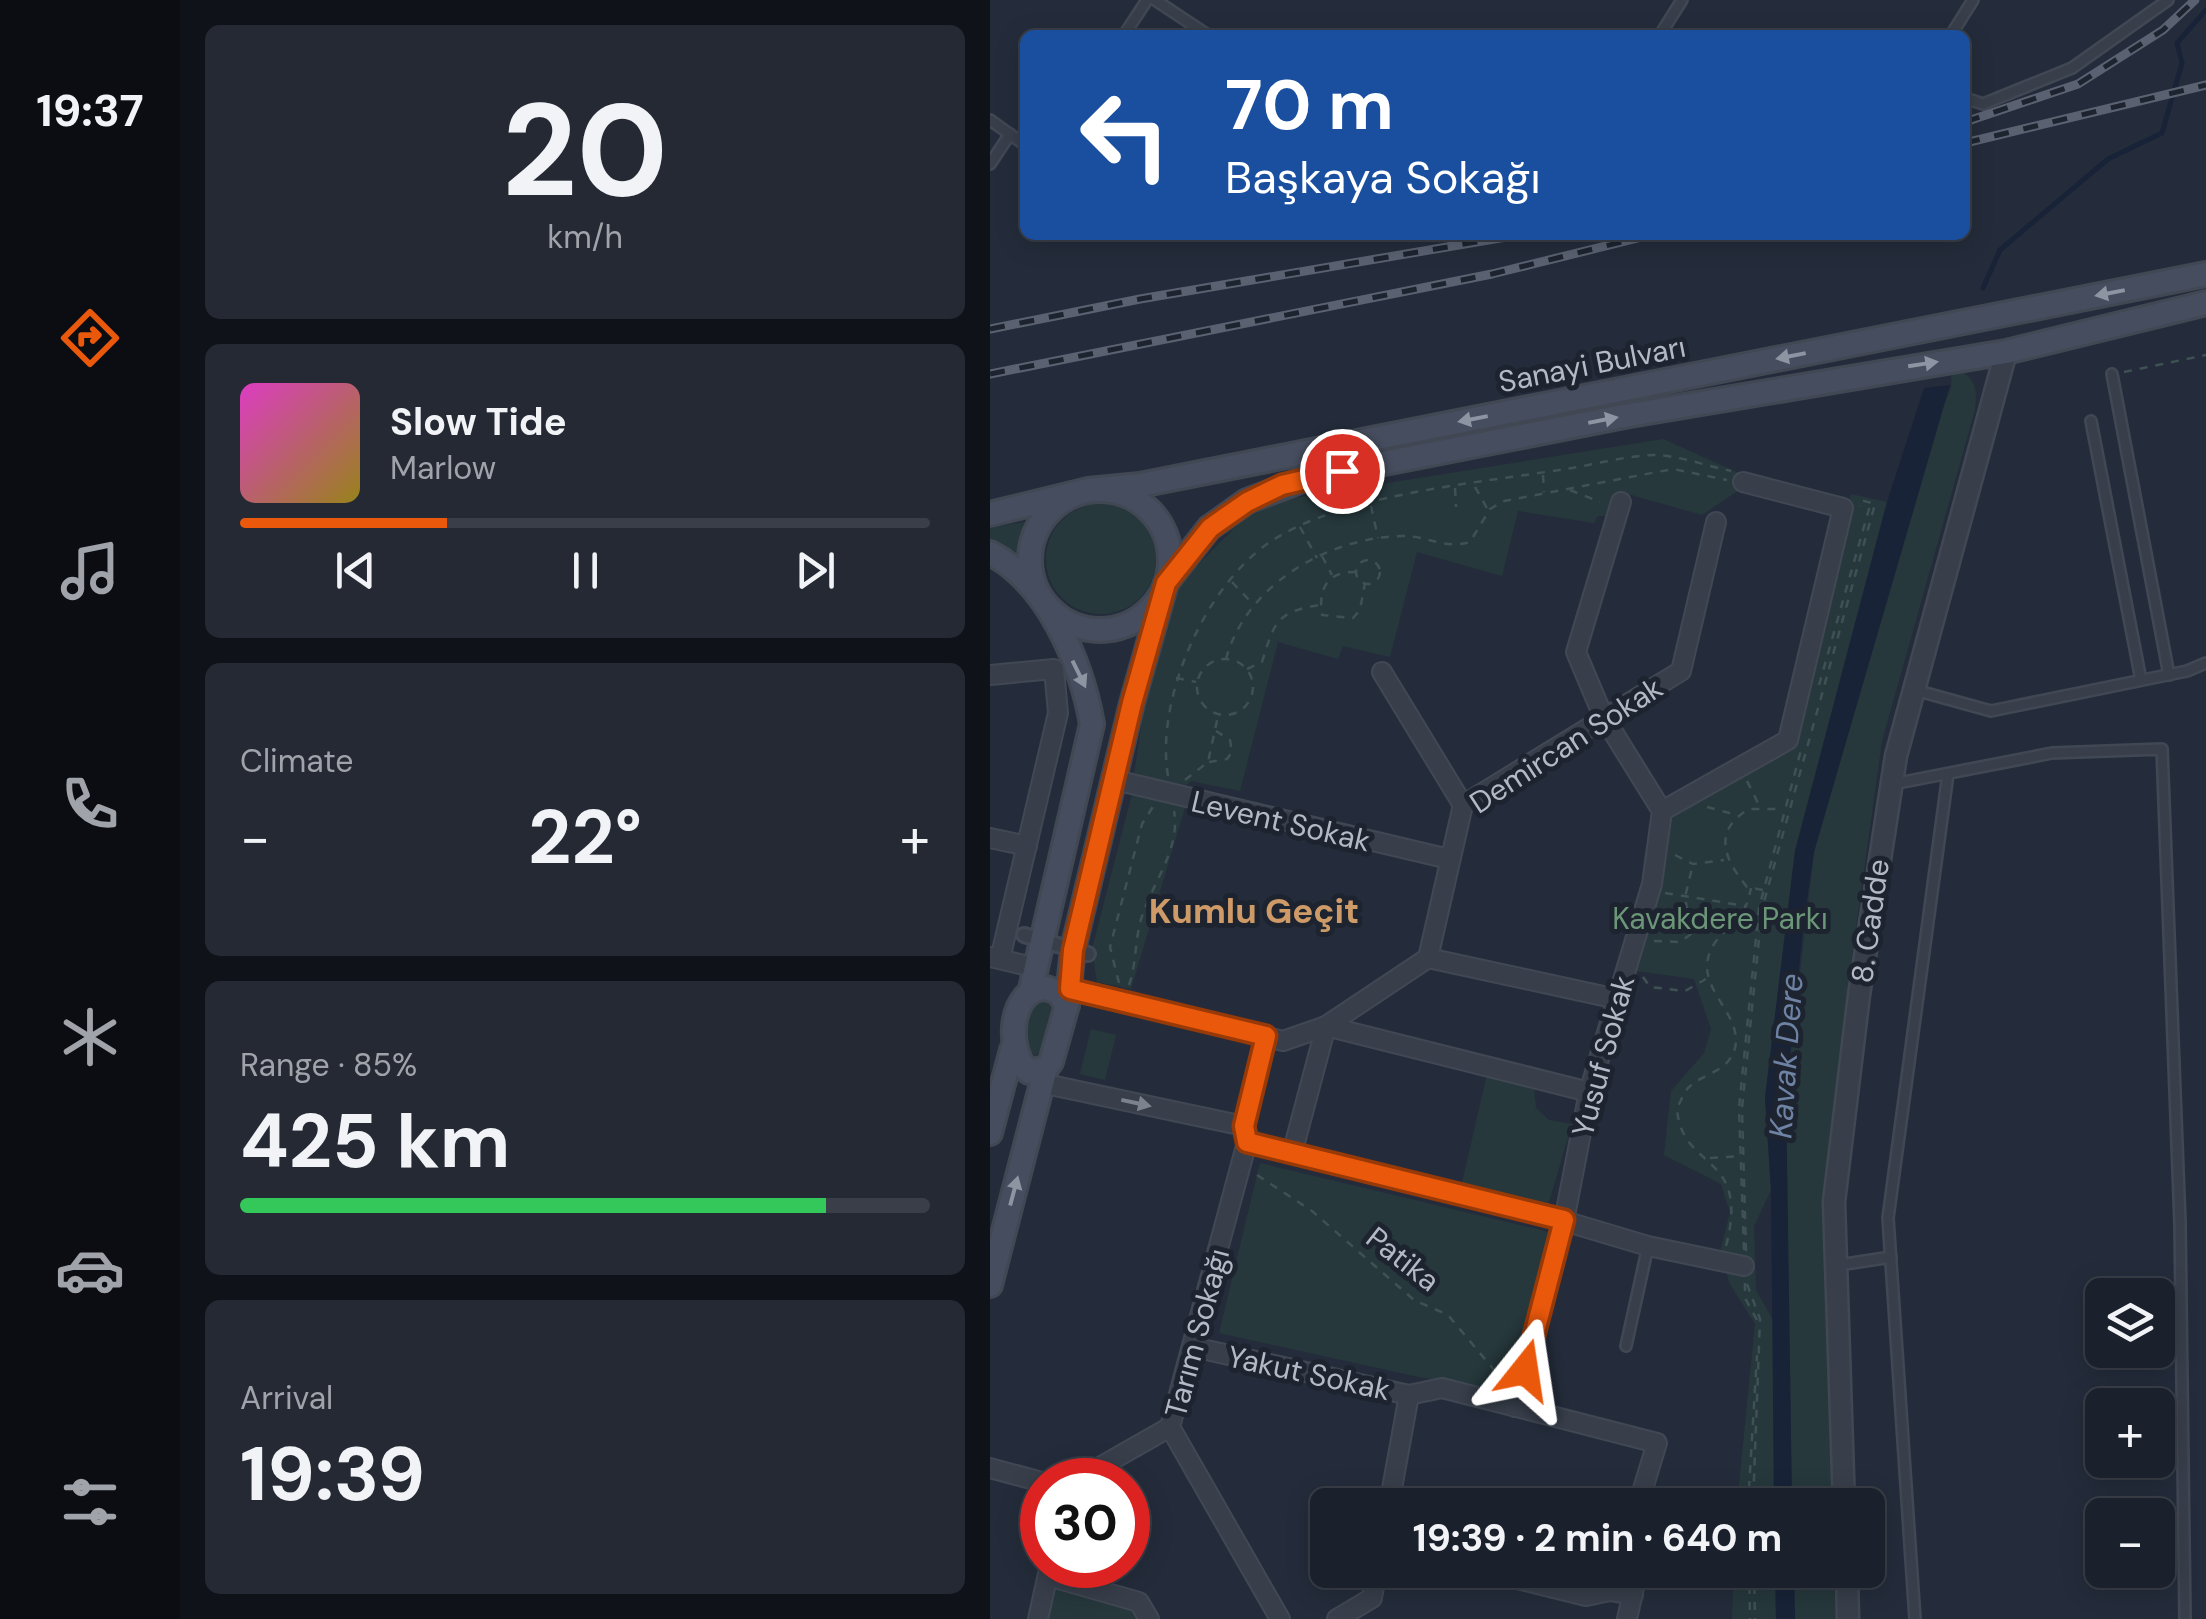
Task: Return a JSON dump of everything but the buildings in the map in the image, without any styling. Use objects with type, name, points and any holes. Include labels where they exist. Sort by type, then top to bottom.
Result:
[{"type":"main road","name":"Sanayi Bulvarı","points":[[990,514],[1088,490],[1140,486],[2206,274]]},
{"type":"main road","name":"Sanayi Bulvarı","points":[[1166,583],[1210,528],[1247,502],[1308,478],[1624,416],[2015,350],[2206,302]]},
{"type":"main road","points":[[2015,350],[2025,333],[2018,311]]},
{"type":"main road","points":[[1979,319],[1974,334],[1982,356]]},
{"type":"main road","points":[[990,1133],[1003,1058],[1034,978],[1033,937],[1092,724],[1086,688],[1035,587],[1030,567],[1038,526],[1068,497],[1088,490],[1124,494],[1154,514],[1168,547],[1166,583],[1115,780],[1081,952],[1044,1075],[990,1285]]},
{"type":"main road","points":[[990,553],[1015,566],[1048,607],[1067,622],[1102,629],[1136,620],[1154,604],[1166,583]]},
{"type":"main road","points":[[1034,978],[1068,997]]},
{"type":"main road","points":[[1003,1058],[1044,1075]]},
{"type":"street","name":"8. Cadde","points":[[1843,1488],[1834,1202],[1891,784],[2015,350]]},
{"type":"street","points":[[1620,502],[1576,652],[1603,716],[1662,811],[1788,740],[1843,508],[1740,473]]},
{"type":"street","name":"Demircan Sokak","points":[[1428,958],[1463,804],[1681,671],[1716,522]]},
{"type":"street","points":[[990,676],[1054,669],[1058,713],[1027,846],[995,958],[1034,978]]},
{"type":"street","points":[[1382,672],[1463,804]]},
{"type":"street","name":"Levent Sokak","points":[[1115,780],[1449,859]]},
{"type":"street","name":"Yusuf Sokak","points":[[1513,1399],[1564,1220],[1589,1092],[1650,890],[1662,811]]},
{"type":"street","points":[[990,838],[1027,846]]},
{"type":"street","points":[[1033,937],[1081,952]]},
{"type":"street","points":[[1068,997],[1118,998],[1283,1041],[1326,1026],[1428,958],[1617,999]]},
{"type":"street","points":[[1326,1026],[1589,1092]]},
{"type":"street","points":[[1292,1154],[1326,1026]]},
{"type":"street","name":"Tarım Sokağı","points":[[1266,1036],[1193,1348],[1170,1427],[1280,1619]]},
{"type":"street","points":[[1044,1075],[1245,1134],[1292,1154],[1564,1220],[1648,1246],[1746,1266]]},
{"type":"street","name":"Yakut Sokak","points":[[1193,1348],[1409,1395],[1442,1388],[1513,1399],[1657,1444],[1643,1488]]},
{"type":"street","points":[[1392,1488],[1409,1395]]},
{"type":"street","points":[[1116,1458],[1170,1427]]},
{"type":"street","points":[[990,1468],[1020,1476]]},
{"type":"street","points":[[1038,1619],[1045,1588]]},
{"type":"street","points":[[1100,1588],[1139,1602],[1149,1619]]},
{"type":"street","points":[[1336,1619],[1372,1598],[1374,1588]]},
{"type":"street","points":[[1553,1588],[1586,1596],[1610,1592],[1632,1595]]},
{"type":"street","points":[[1627,1619],[1634,1588]]},
{"type":"street","points":[[1847,1588],[1848,1619]]},
{"type":"lane","points":[[1127,30],[1147,0]]},
{"type":"lane","points":[[1155,0],[1190,30]]},
{"type":"lane","points":[[1663,30],[1682,0]]},
{"type":"lane","points":[[1954,30],[1974,0]]},
{"type":"lane","points":[[1970,100],[1983,104],[2072,68],[2168,0]]},
{"type":"lane","points":[[990,120],[1020,141]]},
{"type":"lane","points":[[990,164],[1010,134]]},
{"type":"lane","points":[[2112,374],[2169,675]]},
{"type":"lane","points":[[2091,422],[2141,680]]},
{"type":"lane","points":[[1915,690],[1992,711],[2169,675],[2206,662]]},
{"type":"lane","points":[[1891,784],[2052,753],[2162,749],[2180,1223],[2185,1619]]},
{"type":"lane","points":[[1915,1619],[1888,1218],[1948,774]]},
{"type":"lane","points":[[1626,1346],[1648,1246]]},
{"type":"lane","points":[[1836,1265],[1891,1257]]},
{"type":"path","points":[[2112,374],[2206,355]]},
{"type":"path","points":[[1118,998],[1131,980],[1139,926],[1176,825],[1164,753],[1176,678],[1218,596],[1267,544],[1313,518],[1454,487],[1657,455],[1740,473]]},
{"type":"path","points":[[1226,659],[1235,632],[1254,605],[1275,584],[1322,556],[1378,538],[1425,537],[1456,546],[1470,542],[1488,512],[1504,501],[1672,469],[1740,473]]},
{"type":"path","points":[[1542,473],[1544,494]]},
{"type":"path","points":[[1473,484],[1488,512]]},
{"type":"path","points":[[1594,500],[1596,484]]},
{"type":"path","points":[[1454,487],[1456,507]]},
{"type":"path","points":[[1568,489],[1600,502]]},
{"type":"path","points":[[1752,1488],[1758,1324],[1745,1298],[1742,1108],[1762,909],[1874,504],[1856,499]]},
{"type":"path","points":[[1752,1488],[1760,1319],[1748,1294],[1746,1266],[1740,1156],[1744,1050],[1764,891],[1869,509],[1851,504]]},
{"type":"path","points":[[1371,505],[1378,538]]},
{"type":"path","points":[[1299,526],[1317,558]]},
{"type":"path","points":[[1322,556],[1332,576]]},
{"type":"path","points":[[1365,560],[1379,566],[1376,581],[1366,583],[1360,610],[1353,618],[1326,619],[1321,605],[1322,589],[1332,576],[1356,572],[1365,560]]},
{"type":"path","points":[[1356,572],[1366,583]]},
{"type":"path","points":[[1232,582],[1254,605]]},
{"type":"path","points":[[1246,670],[1262,662],[1266,639],[1281,618],[1321,605]]},
{"type":"path","points":[[1226,659],[1246,670],[1252,682],[1250,700],[1237,712],[1219,714],[1203,705],[1198,683],[1209,664],[1226,659]]},
{"type":"path","points":[[1176,678],[1198,683]]},
{"type":"path","points":[[1208,762],[1219,714]]},
{"type":"path","points":[[1118,998],[1120,982],[1110,948],[1142,824],[1153,805],[1171,796],[1208,762],[1227,759],[1232,752],[1230,740],[1222,731],[1214,731]]},
{"type":"path","points":[[1738,766],[1760,807]]},
{"type":"path","points":[[1700,807],[1714,806],[1738,816]]},
{"type":"path","points":[[1764,891],[1751,888],[1726,860],[1728,827],[1738,816],[1760,807],[1784,809]]},
{"type":"path","points":[[1670,852],[1693,864],[1726,860]]},
{"type":"path","points":[[1651,942],[1686,940],[1690,934],[1684,897],[1693,864]]},
{"type":"path","points":[[1723,1262],[1734,1214],[1730,1191],[1708,1158],[1684,1138],[1677,1108],[1688,1088],[1726,1065],[1734,1048],[1736,1031],[1708,978],[1710,952],[1746,915],[1751,888]]},
{"type":"path","points":[[1650,890],[1747,906]]},
{"type":"path","points":[[1640,969],[1650,987],[1685,991],[1708,978]]},
{"type":"path","points":[[1708,1158],[1740,1156]]},
{"type":"path","name":"Patika","points":[[1256,1174],[1312,1211],[1414,1300],[1448,1316],[1513,1399]]},
{"type":"path","points":[[1752,1588],[1753,1619]]},
{"type":"green space","points":[[1952,369],[1966,375],[1973,383],[1975,410],[1882,741],[1823,1203],[1832,1488],[1792,1488],[1786,1094],[1814,852],[1934,429],[1951,388]]},
{"type":"green space","points":[[1663,439],[1739,473],[1739,490],[1702,515],[1628,494],[1612,516],[1598,516],[1594,523],[1518,511],[1502,576],[1417,552],[1390,657],[1343,646],[1338,659],[1278,642],[1240,791],[1191,781],[1181,790],[1134,775],[1146,693],[1173,596],[1183,580],[1251,511],[1281,500]]},
{"type":"green space","name":"Kavakdere Parkı","points":[[1851,494],[1887,502],[1795,851],[1765,1098],[1771,1190],[1754,1226],[1756,1290],[1773,1320],[1774,1488],[1739,1488],[1755,1324],[1730,1284],[1720,1252],[1730,1213],[1721,1184],[1664,1155],[1671,1091],[1704,1053],[1711,1029],[1694,979],[1629,970],[1658,897],[1665,815],[1791,742]]},
{"type":"green space","points":[[1101,504],[1122,508],[1140,520],[1152,538],[1156,559],[1152,580],[1140,598],[1122,610],[1101,614],[1080,610],[1062,598],[1050,580],[1046,559],[1050,538],[1062,520],[1080,508]]},
{"type":"green space","points":[[1030,521],[1018,553],[990,541],[990,528]]},
{"type":"green space","points":[[1139,792],[1186,804],[1131,989],[1097,982],[1092,949],[1132,794]]},
{"type":"green space","points":[[1043,993],[1058,1008],[1044,1048],[1035,1056],[1024,1045],[1025,1030],[1030,1011]]},
{"type":"green space","points":[[1091,1029],[1116,1035],[1105,1080],[1080,1074]]},
{"type":"green space","points":[[1487,1074],[1534,1087],[1536,1108],[1549,1120],[1572,1124],[1548,1205],[1462,1183]]},
{"type":"green space","points":[[1260,1163],[1549,1232],[1510,1391],[1419,1377],[1219,1333]]},
{"type":"green space","points":[[1056,1588],[1060,1588],[1134,1607],[1142,1619],[1047,1619]]},
{"type":"green space","points":[[1733,1588],[1775,1588],[1776,1619],[1732,1619]]},
{"type":"green space","points":[[1794,1588],[1835,1588],[1836,1619],[1795,1619]]},
{"type":"water","name":"Kavak Dere","points":[[1950,385],[1814,852],[1804,920],[1786,1095],[1792,1488],[1774,1488],[1771,1190],[1765,1098],[1795,851],[1887,502],[1924,388]]},
{"type":"water","points":[[1775,1588],[1794,1588],[1795,1619],[1776,1619]]},
{"type":"waterway","points":[[1983,288],[2000,250],[2108,159],[2162,133],[2182,63],[2177,43],[2206,10]]},
{"type":"railway","points":[[1970,120],[2078,84],[2163,30],[2195,0]]},
{"type":"railway","points":[[1970,142],[2206,85]]},
{"type":"railway","points":[[990,329],[1140,299],[1488,240]]},
{"type":"railway","points":[[990,374],[1492,274],[1630,240]]},
{"type":"district","name":"Kumlu Geçit","points":[[1254,911]]},
{"type":"route","points":[[1342,471],[1282,485],[1247,502],[1210,528],[1166,583],[1132,703],[1073,950],[1070,989],[1266,1036],[1244,1126],[1247,1142],[1564,1220],[1525,1370]]}]
